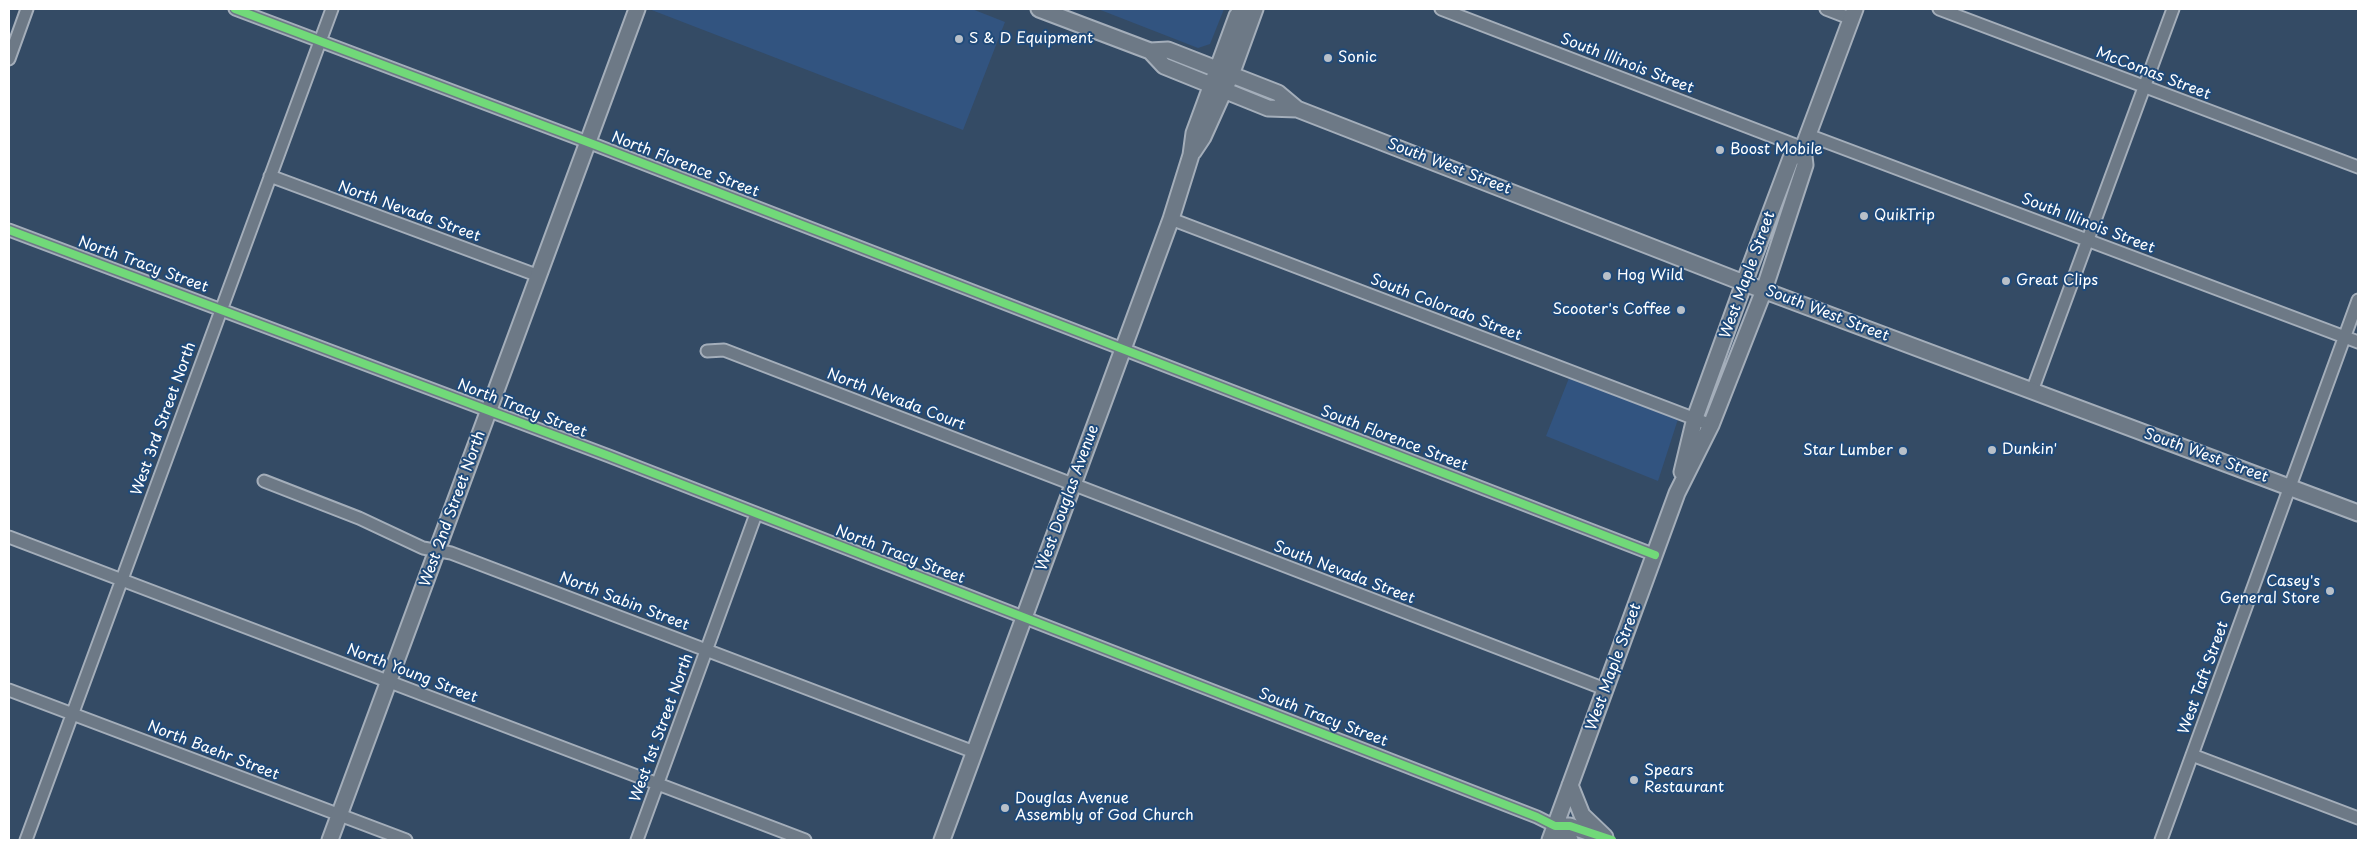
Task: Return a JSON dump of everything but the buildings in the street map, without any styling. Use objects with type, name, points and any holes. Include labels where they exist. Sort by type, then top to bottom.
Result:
[{"type":"street","points":[[9,59],[27,9]]},
{"type":"street","name":"North Florence Street","points":[[235,9],[588,142],[1124,348]]},
{"type":"street","name":"West 3rd Street North","points":[[26,840],[332,9]]},
{"type":"street","name":"West 2nd Street North","points":[[330,840],[638,9]]},
{"type":"street","points":[[1040,9],[1150,51]]},
{"type":"street","name":"West Douglas Avenue","points":[[1224,72],[1242,9]]},
{"type":"street","name":"West Douglas Avenue","points":[[942,840],[1171,219],[1191,155],[1203,137],[1224,72],[1255,9]]},
{"type":"street","name":"South Illinois Street","points":[[1441,9],[1805,141],[2088,240],[2358,342]]},
{"type":"street","points":[[1826,9],[1853,14]]},
{"type":"street","name":"McComas Street","points":[[1938,9],[2358,167]]},
{"type":"street","points":[[2032,391],[2173,9]]},
{"type":"street","name":"West Maple Street","points":[[1677,493],[1695,418],[1744,283],[1791,158],[1805,141],[1853,14]]},
{"type":"street","name":"South West Street","points":[[1150,51],[1168,50],[1278,93],[1298,108],[1744,283],[2358,513]]},
{"type":"street","name":"South West Street","points":[[1150,51],[1164,66],[1268,108],[1298,108]]},
{"type":"street","name":"West Maple Street","points":[[1550,840],[1677,493],[1711,425],[1764,290],[1805,165],[1805,141]]},
{"type":"street","name":"North Nevada Street","points":[[270,176],[539,276]]},
{"type":"street","name":"South Colorado Street","points":[[1171,219],[1711,425]]},
{"type":"street","name":"North Tracy Street","points":[[9,230],[221,309],[1024,617]]},
{"type":"street","name":"West Taft Street","points":[[2161,840],[2358,300]]},
{"type":"street","name":"South Florence Street","points":[[1124,348],[1654,555]]},
{"type":"street","name":"North Nevada Court","points":[[708,351],[724,350],[1073,484]]},
{"type":"street","points":[[1719,352],[1737,358]]},
{"type":"street","name":"North Sabin Street","points":[[264,481],[359,518],[423,548],[460,556],[974,752]]},
{"type":"street","name":"South Nevada Street","points":[[1073,484],[1605,689]]},
{"type":"street","name":"West 1st Street North","points":[[637,840],[756,514]]},
{"type":"street","name":"North Young Street","points":[[9,537],[805,840]]},
{"type":"street","name":"South Tracy Street","points":[[1024,617],[1537,816],[1555,826],[1566,839],[1570,840]]},
{"type":"street","name":"North Baehr Street","points":[[9,690],[406,840]]},
{"type":"street","points":[[2192,756],[2358,818]]},
{"type":"street","points":[[1570,785],[1582,815],[1608,839]]},
{"type":"street","name":"South Tracy Street","points":[[1555,826],[1570,826],[1608,839]]},
{"type":"shaded area","points":[[649,9],[972,9],[1005,22],[963,130]]},
{"type":"shaded area","points":[[1098,9],[1224,9],[1210,44],[1198,48]]},
{"type":"shaded area","points":[[1569,378],[1678,419],[1658,481],[1546,436]]},
{"type":"cycle path","points":[[235,9],[598,146],[1655,555]]},
{"type":"cycle path","points":[[9,230],[609,456],[1537,817],[1555,826],[1570,826],[1612,840]]},
{"type":"place","name":"S & D Equipment","points":[[959,39]]},
{"type":"place","name":"Sonic","points":[[1328,58]]},
{"type":"place","name":"Boost Mobile","points":[[1720,150]]},
{"type":"place","name":"QuikTrip","points":[[1864,216]]},
{"type":"place","name":"Hog Wild","points":[[1607,276]]},
{"type":"place","name":"Great Clips","points":[[2006,281]]},
{"type":"place","name":"Scooter's Coffee","points":[[1681,310]]},
{"type":"place","name":"Dunkin'","points":[[1992,450]]},
{"type":"place","name":"Star Lumber","points":[[1903,451]]},
{"type":"place","name":"Casey's General Store","points":[[2330,591]]},
{"type":"place","name":"Spears Restaurant","points":[[1634,780]]},
{"type":"place","name":"Douglas Avenue Assembly of God Church","points":[[1005,808]]}]
